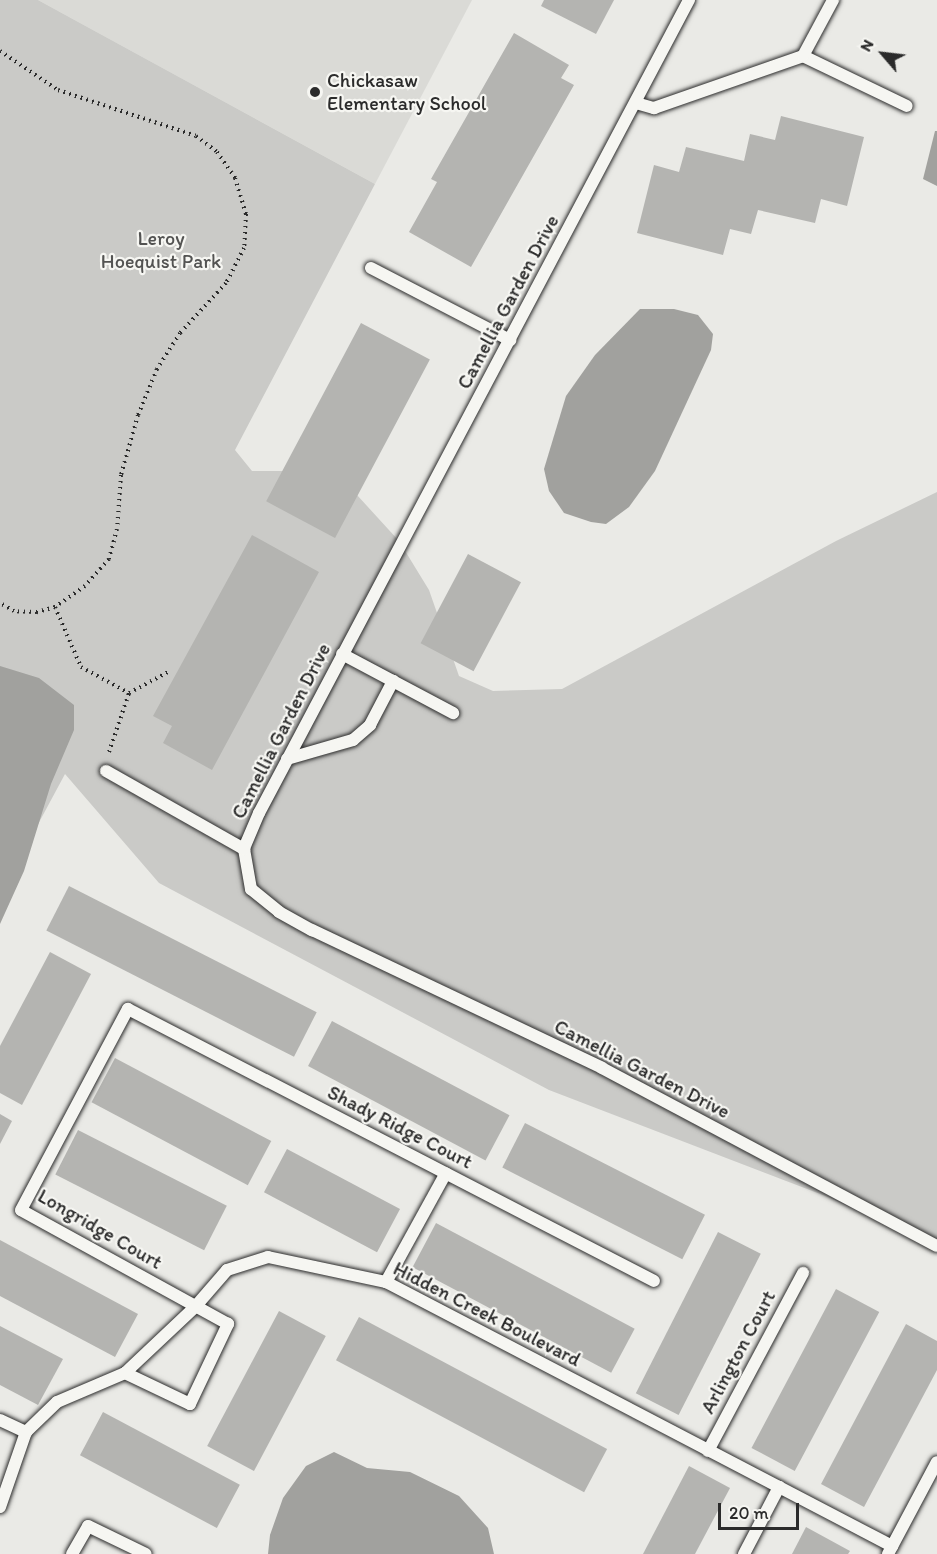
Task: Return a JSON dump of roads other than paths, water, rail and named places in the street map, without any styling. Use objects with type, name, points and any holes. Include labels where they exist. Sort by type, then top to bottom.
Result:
[{"type":"lane","name":"Camellia Garden Drive","points":[[689,0],[636,104],[287,759],[244,849],[251,889],[279,912],[602,1068],[937,1246]]},
{"type":"lane","points":[[636,104],[654,108],[803,56],[833,0]]},
{"type":"lane","points":[[803,56],[907,106]]},
{"type":"lane","points":[[371,268],[510,340]]},
{"type":"lane","points":[[342,654],[453,712]]},
{"type":"lane","points":[[287,759],[353,740],[370,726],[393,681]]},
{"type":"lane","points":[[106,771],[244,849]]},
{"type":"lane","name":"Shady Ridge Court","points":[[128,1009],[654,1281]]},
{"type":"lane","name":"Longridge Court","points":[[128,1009],[21,1210],[195,1307]]},
{"type":"lane","points":[[386,1282],[446,1173]]},
{"type":"lane","name":"Hidden Creek Boulevard","points":[[0,1507],[26,1432],[57,1402],[125,1374],[195,1307],[227,1270],[268,1257],[386,1282],[779,1487],[890,1550]]},
{"type":"lane","name":"Arlington Court","points":[[708,1451],[803,1273]]},
{"type":"lane","points":[[125,1374],[190,1404],[228,1324],[195,1307]]},
{"type":"lane","points":[[0,1420],[26,1432]]},
{"type":"lane","points":[[890,1550],[937,1462]]},
{"type":"lane","points":[[744,1554],[779,1487]]},
{"type":"lane","points":[[72,1554],[88,1526],[147,1554]]},
{"type":"place","name":"Chickasaw Elementary School","points":[[315,92]]},
{"type":"park label","name":"Leroy Hoequist Park","points":[[161,250]]}]
